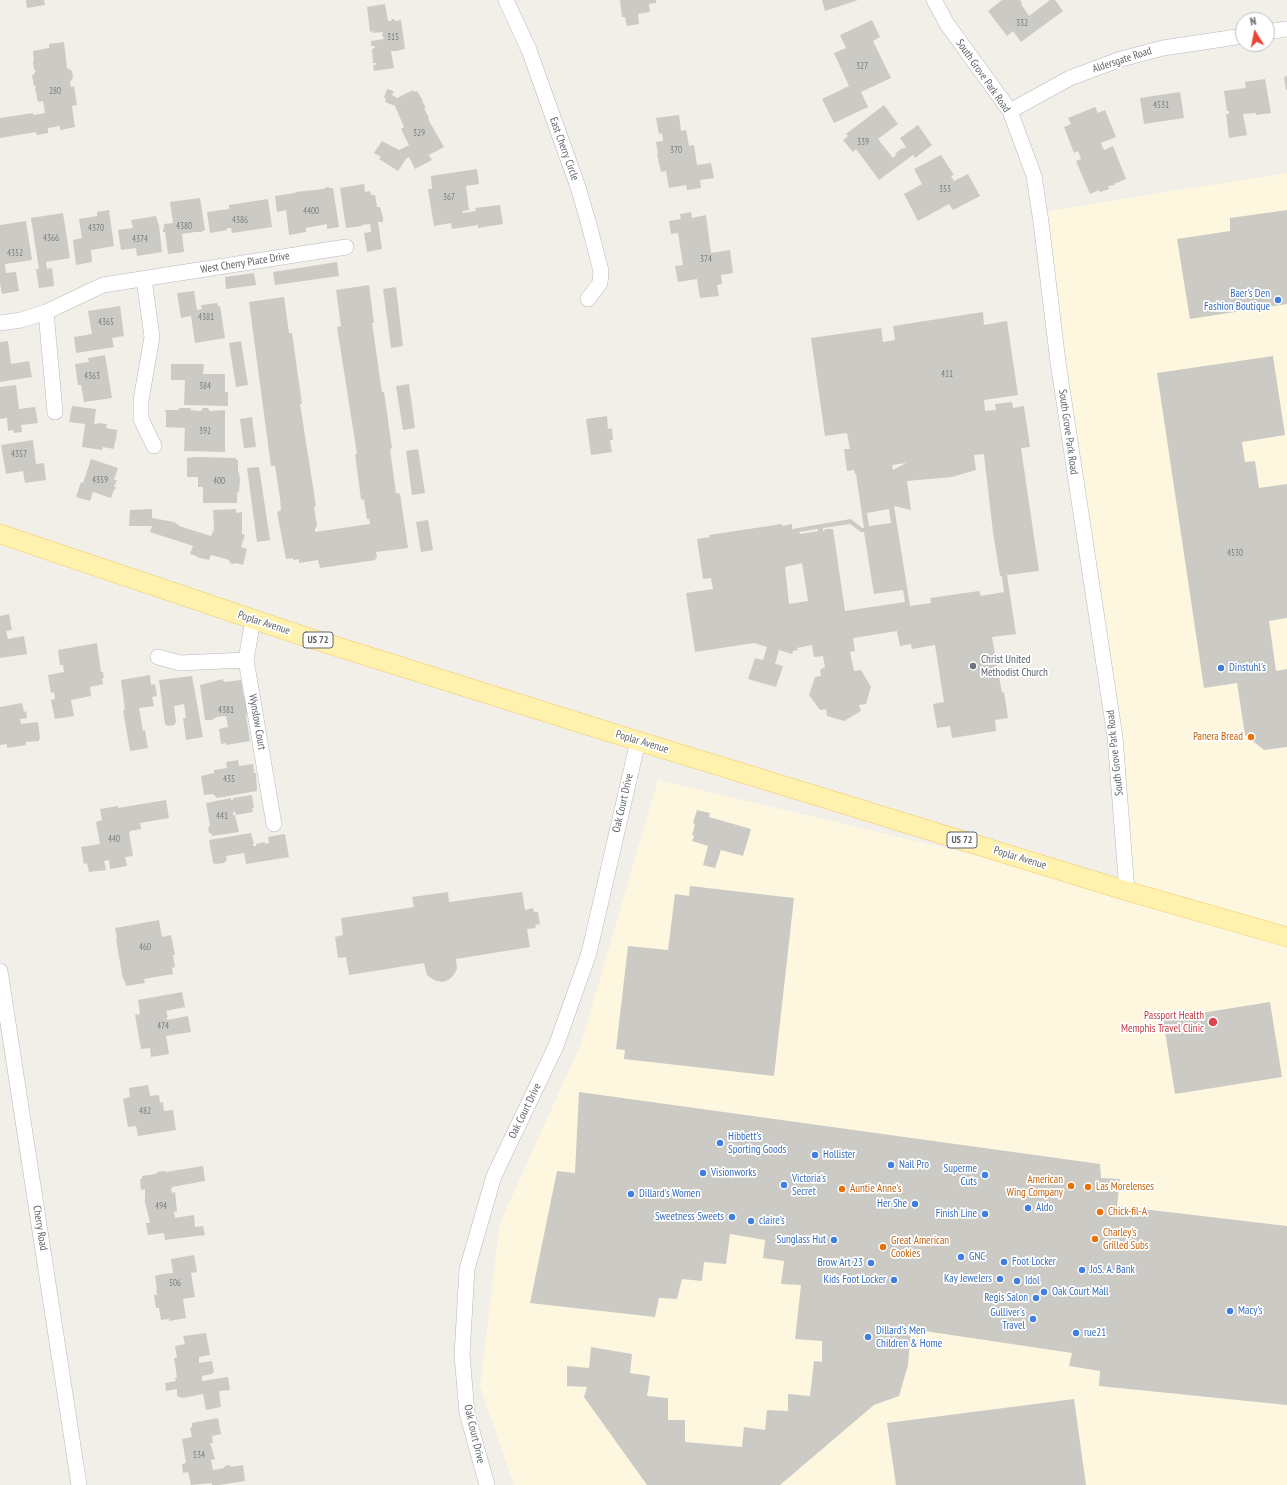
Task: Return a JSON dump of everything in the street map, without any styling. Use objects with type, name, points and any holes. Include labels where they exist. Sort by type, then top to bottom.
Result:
[{"type":"main road","name":"Poplar Avenue","points":[[0,534],[253,619],[638,741],[1127,891],[1287,937]]},
{"type":"street","name":"East Cherry Circle","points":[[506,0],[528,50],[578,187],[590,228],[601,271],[600,283],[588,299]]},
{"type":"street","name":"South Grove Park Road","points":[[934,0],[947,24],[1010,111],[1034,176],[1059,369],[1115,737],[1127,891]]},
{"type":"street","points":[[1275,31],[1287,29]]},
{"type":"street","name":"Aldersgate Road","points":[[1010,111],[1070,78],[1121,59],[1163,48],[1235,37]]},
{"type":"street","name":"West Cherry Place Drive","points":[[0,323],[21,320],[46,312],[103,285],[346,248]]},
{"type":"street","points":[[144,279],[152,337],[141,400],[141,419],[154,446]]},
{"type":"street","points":[[46,312],[55,412]]},
{"type":"street","name":"Wynslow Court","points":[[253,619],[246,660],[274,824]]},
{"type":"street","points":[[158,657],[180,663],[246,660]]},
{"type":"street","name":"Oak Court Drive","points":[[487,1485],[467,1413],[462,1355],[467,1268],[494,1176],[556,1046],[589,953],[638,741]]},
{"type":"street","name":"Cherry Road","points":[[0,971],[80,1485]]},
{"type":"shaded area","points":[[1287,173],[1287,1485],[514,1485],[480,1386],[500,1223],[581,1044],[658,780],[1127,891],[1048,211]]},
{"type":"building","points":[[26,0],[44,0],[45,5],[27,8]]},
{"type":"building","points":[[620,0],[656,0],[656,3],[649,4],[650,12],[638,14],[639,24],[627,26],[625,17],[622,17]]},
{"type":"building","points":[[822,0],[858,0],[825,11]]},
{"type":"building","points":[[1002,0],[1020,0],[1029,16],[1050,0],[1055,0],[1063,11],[1021,42],[1013,31],[1007,36],[988,11]]},
{"type":"building","points":[[385,4],[388,21],[392,21],[391,19],[394,19],[395,21],[401,20],[405,49],[391,51],[394,68],[374,71],[373,65],[376,65],[376,63],[373,63],[372,49],[375,48],[374,46],[371,46],[371,41],[384,39],[382,35],[383,32],[370,32],[367,7]]},
{"type":"building","points":[[872,20],[880,37],[873,41],[891,78],[861,92],[868,107],[834,123],[822,99],[849,86],[834,53],[846,48],[840,35]]},
{"type":"building","points":[[64,42],[67,68],[72,71],[73,78],[70,82],[71,87],[74,86],[77,105],[72,106],[75,127],[60,130],[60,126],[48,128],[48,133],[37,135],[36,132],[0,138],[0,118],[33,113],[33,115],[45,113],[43,101],[38,102],[35,89],[36,86],[34,86],[32,75],[36,72],[33,62],[33,51],[49,48],[49,44]]},
{"type":"building","points":[[1287,76],[1287,90],[1286,90],[1284,77]]},
{"type":"building","points":[[1265,79],[1271,113],[1256,115],[1256,113],[1243,114],[1247,135],[1229,138],[1226,114],[1229,114],[1229,111],[1227,111],[1224,91],[1246,88],[1245,82]]},
{"type":"building","points":[[387,89],[394,91],[392,95],[397,98],[413,90],[414,92],[417,91],[426,108],[424,108],[429,118],[428,119],[444,147],[429,155],[432,160],[415,169],[409,157],[398,171],[379,159],[381,157],[374,153],[382,141],[399,150],[409,145],[401,129],[404,127],[395,106],[385,102],[386,99],[384,97]]},
{"type":"building","points":[[1180,92],[1184,118],[1144,124],[1140,98]]},
{"type":"building","points":[[884,105],[898,124],[878,139],[893,158],[902,148],[903,149],[906,147],[900,138],[918,125],[932,145],[915,158],[913,155],[879,180],[856,149],[853,152],[843,140],[848,136],[846,134]]},
{"type":"building","points":[[1095,107],[1098,113],[1105,110],[1116,137],[1101,143],[1104,150],[1113,146],[1126,179],[1114,184],[1115,185],[1108,186],[1109,189],[1100,192],[1099,190],[1090,194],[1076,161],[1081,159],[1078,151],[1074,153],[1064,127],[1071,124],[1068,118]]},
{"type":"building","points":[[679,115],[681,131],[686,130],[689,146],[694,145],[697,165],[711,163],[714,178],[700,180],[701,188],[687,190],[686,185],[669,188],[666,171],[661,172],[656,142],[663,141],[662,133],[659,134],[656,118]]},
{"type":"building","points":[[941,155],[954,175],[951,176],[954,181],[968,174],[980,196],[953,210],[949,204],[918,221],[904,194],[922,184],[914,169]]},
{"type":"building","points":[[477,169],[479,184],[466,186],[469,210],[462,211],[463,213],[476,211],[475,208],[500,205],[503,224],[478,228],[478,225],[452,229],[451,223],[434,226],[428,189],[432,189],[431,176]]},
{"type":"building","points":[[364,184],[365,192],[370,191],[371,195],[375,195],[377,207],[380,207],[383,217],[383,222],[378,222],[382,249],[367,252],[364,233],[371,232],[370,224],[346,228],[340,188]]},
{"type":"building","points":[[328,187],[333,188],[339,227],[327,229],[327,224],[306,228],[306,232],[289,235],[286,210],[277,212],[275,196]]},
{"type":"building","points":[[200,198],[205,230],[201,232],[182,234],[184,252],[168,254],[165,232],[163,232],[163,229],[164,224],[173,223],[170,202]]},
{"type":"building","points":[[268,199],[272,227],[232,233],[231,228],[227,228],[227,230],[210,233],[207,212],[229,209],[229,205]]},
{"type":"building","points":[[109,210],[114,246],[91,250],[92,262],[76,265],[73,240],[82,238],[79,219],[97,216],[97,212]]},
{"type":"building","points":[[1287,210],[1287,304],[1190,319],[1177,239],[1230,231],[1230,218]]},
{"type":"building","points":[[691,212],[692,218],[706,215],[711,253],[730,250],[733,273],[721,275],[722,284],[717,285],[719,296],[700,298],[697,279],[678,282],[675,266],[683,265],[678,233],[671,234],[669,221],[681,219],[680,214]]},
{"type":"building","points":[[63,213],[70,258],[46,262],[47,269],[52,268],[54,286],[39,288],[36,269],[39,269],[31,218]]},
{"type":"building","points":[[156,216],[159,226],[162,252],[137,256],[136,248],[121,250],[118,230],[133,228],[131,220]]},
{"type":"building","points":[[26,221],[32,260],[5,264],[6,273],[16,272],[19,291],[2,294],[0,283],[0,225]]},
{"type":"building","points":[[337,262],[339,276],[275,285],[273,272]]},
{"type":"building","points":[[254,273],[256,285],[226,289],[225,277]]},
{"type":"building","points":[[369,285],[374,323],[372,323],[392,448],[390,449],[396,493],[400,494],[408,548],[376,552],[376,560],[320,568],[318,560],[299,563],[299,559],[286,559],[277,512],[281,510],[280,498],[275,466],[271,466],[249,302],[284,297],[289,333],[292,333],[302,404],[300,404],[316,506],[314,507],[317,526],[315,532],[370,524],[369,519],[367,519],[364,500],[361,499],[355,454],[357,454],[337,327],[341,326],[336,290]]},
{"type":"building","points":[[396,287],[403,346],[391,348],[383,289]]},
{"type":"building","points":[[194,291],[197,310],[202,309],[201,305],[217,303],[218,306],[220,306],[225,338],[195,343],[191,316],[181,318],[177,293]]},
{"type":"building","points":[[120,306],[124,336],[112,338],[114,347],[76,353],[74,337],[92,334],[88,311]]},
{"type":"building","points":[[983,312],[984,325],[1007,321],[1018,395],[984,400],[985,411],[996,410],[995,404],[1012,402],[1013,408],[1024,406],[1030,447],[1021,448],[1039,571],[1007,575],[1016,634],[992,637],[1008,718],[995,720],[996,731],[952,738],[950,726],[937,728],[933,704],[944,702],[935,645],[912,649],[911,644],[900,646],[897,631],[853,638],[855,651],[850,652],[854,671],[861,670],[871,687],[866,704],[859,705],[861,711],[844,721],[827,716],[826,709],[820,710],[809,695],[815,677],[821,676],[820,670],[825,667],[823,656],[814,657],[812,645],[797,648],[798,650],[793,651],[792,654],[779,650],[775,664],[783,666],[776,687],[748,679],[755,658],[763,660],[767,647],[754,643],[695,652],[686,593],[713,589],[711,578],[703,579],[697,539],[710,537],[709,535],[782,524],[782,526],[792,524],[792,529],[851,519],[864,528],[856,474],[854,470],[847,471],[844,449],[850,449],[847,433],[825,436],[811,338],[881,328],[883,342],[895,340],[893,326]],"holes":[[[983,454],[993,532],[1004,592],[981,596],[979,591],[930,598],[931,603],[910,606],[894,506],[911,510],[907,481],[952,477],[976,470],[974,455]],[[906,463],[893,470],[892,465]],[[889,509],[891,523],[869,526],[867,513]],[[850,524],[861,532],[864,532],[874,594],[903,590],[905,602],[845,611],[833,529],[826,529],[823,531],[823,528]],[[818,529],[818,531],[800,534],[799,532]],[[802,563],[808,601],[789,604],[785,567]]]},
{"type":"building","points":[[8,341],[11,364],[29,361],[32,377],[0,382],[0,342]]},
{"type":"building","points":[[241,341],[248,385],[236,387],[229,343]]},
{"type":"building","points":[[105,355],[112,398],[84,402],[81,385],[78,385],[75,364],[89,362],[88,358]]},
{"type":"building","points":[[1273,356],[1285,435],[1242,442],[1245,462],[1255,461],[1259,488],[1287,484],[1287,618],[1269,621],[1276,671],[1287,669],[1287,747],[1264,750],[1245,735],[1237,683],[1204,688],[1157,373]]},
{"type":"building","points":[[171,364],[204,364],[203,374],[225,374],[225,392],[228,392],[228,406],[184,405],[185,380],[171,380]]},
{"type":"building","points":[[409,384],[415,428],[403,430],[396,386]]},
{"type":"building","points":[[16,385],[19,409],[35,407],[38,423],[21,425],[22,432],[14,433],[13,430],[8,431],[7,418],[0,419],[0,387]]},
{"type":"building","points":[[72,406],[96,409],[94,424],[107,424],[106,428],[117,430],[114,449],[103,447],[102,450],[82,447],[85,424],[69,422]]},
{"type":"building","points":[[179,408],[191,408],[190,410],[201,411],[203,408],[208,408],[210,411],[225,410],[225,452],[184,451],[185,428],[165,427],[165,410],[179,410]]},
{"type":"building","points":[[607,416],[608,429],[612,428],[613,440],[610,440],[612,452],[591,455],[586,419]]},
{"type":"building","points":[[252,417],[256,447],[244,448],[240,419]]},
{"type":"building","points":[[33,440],[36,464],[44,463],[46,480],[25,483],[23,471],[6,474],[1,445]]},
{"type":"building","points":[[418,449],[425,493],[412,495],[406,451]]},
{"type":"building","points":[[187,458],[236,458],[236,460],[238,460],[238,472],[240,479],[239,493],[237,492],[237,503],[203,503],[203,487],[198,487],[198,477],[187,477]]},
{"type":"building","points":[[91,459],[118,468],[114,480],[117,480],[114,487],[116,487],[111,498],[93,492],[90,501],[76,497],[81,482],[83,483]]},
{"type":"building","points":[[259,467],[270,540],[257,542],[247,468]]},
{"type":"building","points":[[152,509],[152,518],[174,522],[179,526],[211,536],[214,529],[213,510],[236,509],[236,513],[242,512],[242,534],[245,535],[241,547],[247,549],[243,565],[236,563],[233,564],[230,563],[229,560],[211,555],[209,560],[196,557],[197,556],[190,554],[193,546],[150,532],[152,526],[129,526],[130,510]]},
{"type":"building","points":[[428,520],[433,550],[421,552],[416,522]]},
{"type":"building","points":[[9,614],[12,630],[6,631],[8,639],[24,636],[27,654],[0,658],[0,616]]},
{"type":"building","points":[[97,643],[101,672],[103,672],[104,678],[102,678],[103,684],[90,687],[91,696],[71,700],[74,716],[55,719],[51,700],[55,699],[54,692],[51,693],[48,675],[64,672],[63,665],[60,665],[58,650]]},
{"type":"building","points":[[150,675],[151,685],[155,684],[157,696],[152,697],[154,706],[139,708],[148,748],[130,751],[123,710],[125,710],[121,680]]},
{"type":"building","points":[[192,676],[203,737],[186,740],[183,718],[186,718],[184,704],[174,706],[176,722],[174,725],[168,726],[165,724],[159,680]]},
{"type":"building","points":[[223,679],[225,682],[241,680],[247,706],[248,714],[246,715],[250,741],[226,745],[226,743],[221,744],[219,729],[228,727],[226,716],[217,717],[212,720],[205,720],[200,685]]},
{"type":"building","points":[[22,703],[24,712],[26,711],[27,718],[20,719],[21,724],[38,722],[40,739],[39,741],[26,742],[26,745],[7,748],[7,744],[0,745],[0,707]]},
{"type":"building","points":[[238,760],[239,766],[253,764],[254,773],[256,773],[257,791],[217,798],[213,794],[204,795],[201,776],[214,773],[214,770],[227,768],[226,762]]},
{"type":"building","points":[[252,795],[254,808],[252,808],[253,812],[236,815],[235,812],[233,812],[239,832],[212,836],[212,834],[209,833],[208,828],[210,826],[206,803],[231,798],[231,800],[233,800],[233,798]]},
{"type":"building","points":[[166,800],[169,818],[140,823],[141,829],[130,831],[129,833],[133,856],[125,857],[127,866],[110,869],[109,860],[104,861],[106,870],[89,872],[87,863],[84,864],[81,847],[100,844],[96,822],[102,820],[100,809],[118,806],[118,808]]},
{"type":"building","points":[[697,810],[710,813],[709,817],[751,829],[743,856],[721,850],[715,868],[703,865],[708,846],[692,841],[695,824],[693,823]]},
{"type":"building","points":[[251,833],[254,844],[253,846],[265,842],[265,844],[269,843],[268,837],[285,834],[289,857],[246,864],[244,853],[226,856],[227,860],[224,863],[213,863],[209,840]]},
{"type":"building","points":[[690,886],[794,898],[774,1076],[624,1059],[625,1050],[616,1049],[628,946],[668,950],[675,894],[689,896]]},
{"type":"building","points":[[448,892],[449,902],[522,892],[525,910],[533,908],[534,912],[538,912],[540,924],[535,925],[536,928],[527,929],[530,947],[456,959],[457,969],[453,976],[442,982],[434,980],[427,975],[424,963],[349,975],[346,957],[338,958],[335,937],[343,935],[341,918],[414,907],[412,897]]},
{"type":"building","points":[[159,920],[162,937],[171,935],[175,955],[173,955],[175,967],[172,968],[173,974],[144,979],[145,983],[126,986],[124,979],[123,980],[115,928]]},
{"type":"building","points":[[182,992],[185,1007],[166,1011],[168,1017],[167,1020],[188,1016],[191,1032],[166,1036],[169,1054],[151,1057],[150,1048],[141,1049],[135,1015],[140,1014],[138,1000]]},
{"type":"building","points":[[1270,1002],[1282,1077],[1175,1094],[1163,1019]]},
{"type":"building","points":[[148,1085],[150,1096],[159,1095],[160,1103],[163,1102],[164,1111],[173,1110],[176,1130],[138,1136],[136,1126],[128,1127],[123,1099],[130,1097],[129,1088]]},
{"type":"building","name":"Oak Court Mall","points":[[579,1092],[1100,1164],[1101,1178],[1120,1179],[1117,1206],[1287,1226],[1287,1405],[1099,1386],[1100,1371],[1069,1366],[1072,1353],[911,1329],[908,1365],[899,1396],[874,1405],[780,1485],[647,1485],[584,1397],[587,1387],[567,1386],[567,1366],[589,1368],[591,1347],[632,1354],[630,1373],[650,1376],[647,1396],[668,1398],[668,1420],[685,1420],[685,1442],[742,1447],[744,1427],[765,1430],[767,1410],[788,1411],[788,1394],[810,1396],[814,1361],[822,1362],[822,1341],[795,1339],[801,1285],[781,1284],[784,1261],[763,1258],[765,1240],[730,1234],[726,1264],[704,1262],[702,1281],[682,1279],[677,1299],[659,1298],[655,1317],[530,1303],[557,1171],[575,1173]]},
{"type":"building","points":[[203,1166],[205,1181],[172,1187],[171,1189],[172,1193],[175,1192],[177,1211],[174,1212],[175,1218],[194,1215],[195,1227],[203,1226],[205,1235],[165,1240],[164,1233],[148,1235],[146,1223],[150,1223],[145,1202],[145,1189],[141,1190],[140,1179],[142,1179],[142,1176],[156,1174],[157,1172]]},
{"type":"building","points":[[194,1255],[197,1272],[191,1273],[195,1297],[183,1299],[186,1318],[169,1321],[169,1319],[161,1320],[159,1308],[156,1308],[154,1295],[157,1295],[155,1276],[173,1273],[171,1259]]},
{"type":"building","points":[[206,1333],[210,1355],[199,1357],[199,1363],[212,1361],[214,1372],[212,1374],[202,1376],[202,1381],[228,1377],[230,1390],[219,1391],[221,1407],[206,1410],[203,1394],[182,1398],[177,1396],[177,1389],[166,1391],[165,1383],[176,1381],[175,1378],[177,1377],[174,1358],[177,1358],[175,1346],[185,1344],[183,1336]]},
{"type":"building","points":[[1074,1399],[1086,1485],[896,1485],[887,1423]]},
{"type":"building","points":[[218,1418],[221,1434],[212,1436],[213,1443],[210,1443],[215,1459],[211,1460],[213,1470],[230,1465],[231,1467],[243,1465],[245,1481],[219,1485],[212,1485],[212,1483],[191,1485],[188,1472],[183,1473],[182,1464],[186,1463],[182,1439],[192,1437],[190,1428],[192,1427],[192,1423]]},
{"type":"place","name":"Baer's Den Fashion Boutique","points":[[1278,300]]},
{"type":"place","name":"Christ United Methodist Church","points":[[973,666]]},
{"type":"place","name":"Dinstuhl's","points":[[1221,668]]},
{"type":"place","name":"Panera Bread","points":[[1251,737]]},
{"type":"place","name":"Passport Health Memphis Travel Clinic","points":[[1213,1022]]},
{"type":"place","name":"Hibbett's Sporting Goods","points":[[720,1143]]},
{"type":"place","name":"Hollister","points":[[815,1155]]},
{"type":"place","name":"Nail Pro","points":[[891,1165]]},
{"type":"place","name":"Visionworks","points":[[703,1173]]},
{"type":"place","name":"Superme Cuts","points":[[985,1175]]},
{"type":"place","name":"Victoria's Secret","points":[[784,1185]]},
{"type":"place","name":"American Wing Company","points":[[1071,1186]]},
{"type":"place","name":"Las Morelenses","points":[[1088,1187]]},
{"type":"place","name":"Auntie Anne's","points":[[842,1189]]},
{"type":"place","name":"Dillard's Women","points":[[631,1194]]},
{"type":"place","name":"Her She","points":[[915,1204]]},
{"type":"place","name":"Aldo","points":[[1028,1208]]},
{"type":"place","name":"Chick-fil-A","points":[[1100,1212]]},
{"type":"place","name":"Finish Line","points":[[985,1214]]},
{"type":"place","name":"Sweetness Sweets","points":[[732,1217]]},
{"type":"place","name":"claire's","points":[[751,1221]]},
{"type":"place","name":"Charley's Grilled Subs","points":[[1095,1239]]},
{"type":"place","name":"Sunglass Hut","points":[[834,1240]]},
{"type":"place","name":"Great American Cookies","points":[[883,1247]]},
{"type":"place","name":"GNC","points":[[961,1257]]},
{"type":"place","name":"Foot Locker","points":[[1004,1262]]},
{"type":"place","name":"Brow Art 23","points":[[871,1263]]},
{"type":"place","name":"JoS. A. Bank","points":[[1082,1270]]},
{"type":"place","name":"Kay Jewelers","points":[[1000,1279]]},
{"type":"place","name":"Kids Foot Locker","points":[[894,1280]]},
{"type":"place","name":"Idol","points":[[1017,1281]]},
{"type":"place","name":"Oak Court Mall","points":[[1044,1292]]},
{"type":"place","name":"Regis Salon","points":[[1036,1298]]},
{"type":"place","name":"Macy's","points":[[1230,1311]]},
{"type":"place","name":"Gulliver's Travel","points":[[1033,1319]]},
{"type":"place","name":"rue21","points":[[1076,1333]]},
{"type":"place","name":"Dillard's Men Children & Home","points":[[868,1337]]}]
